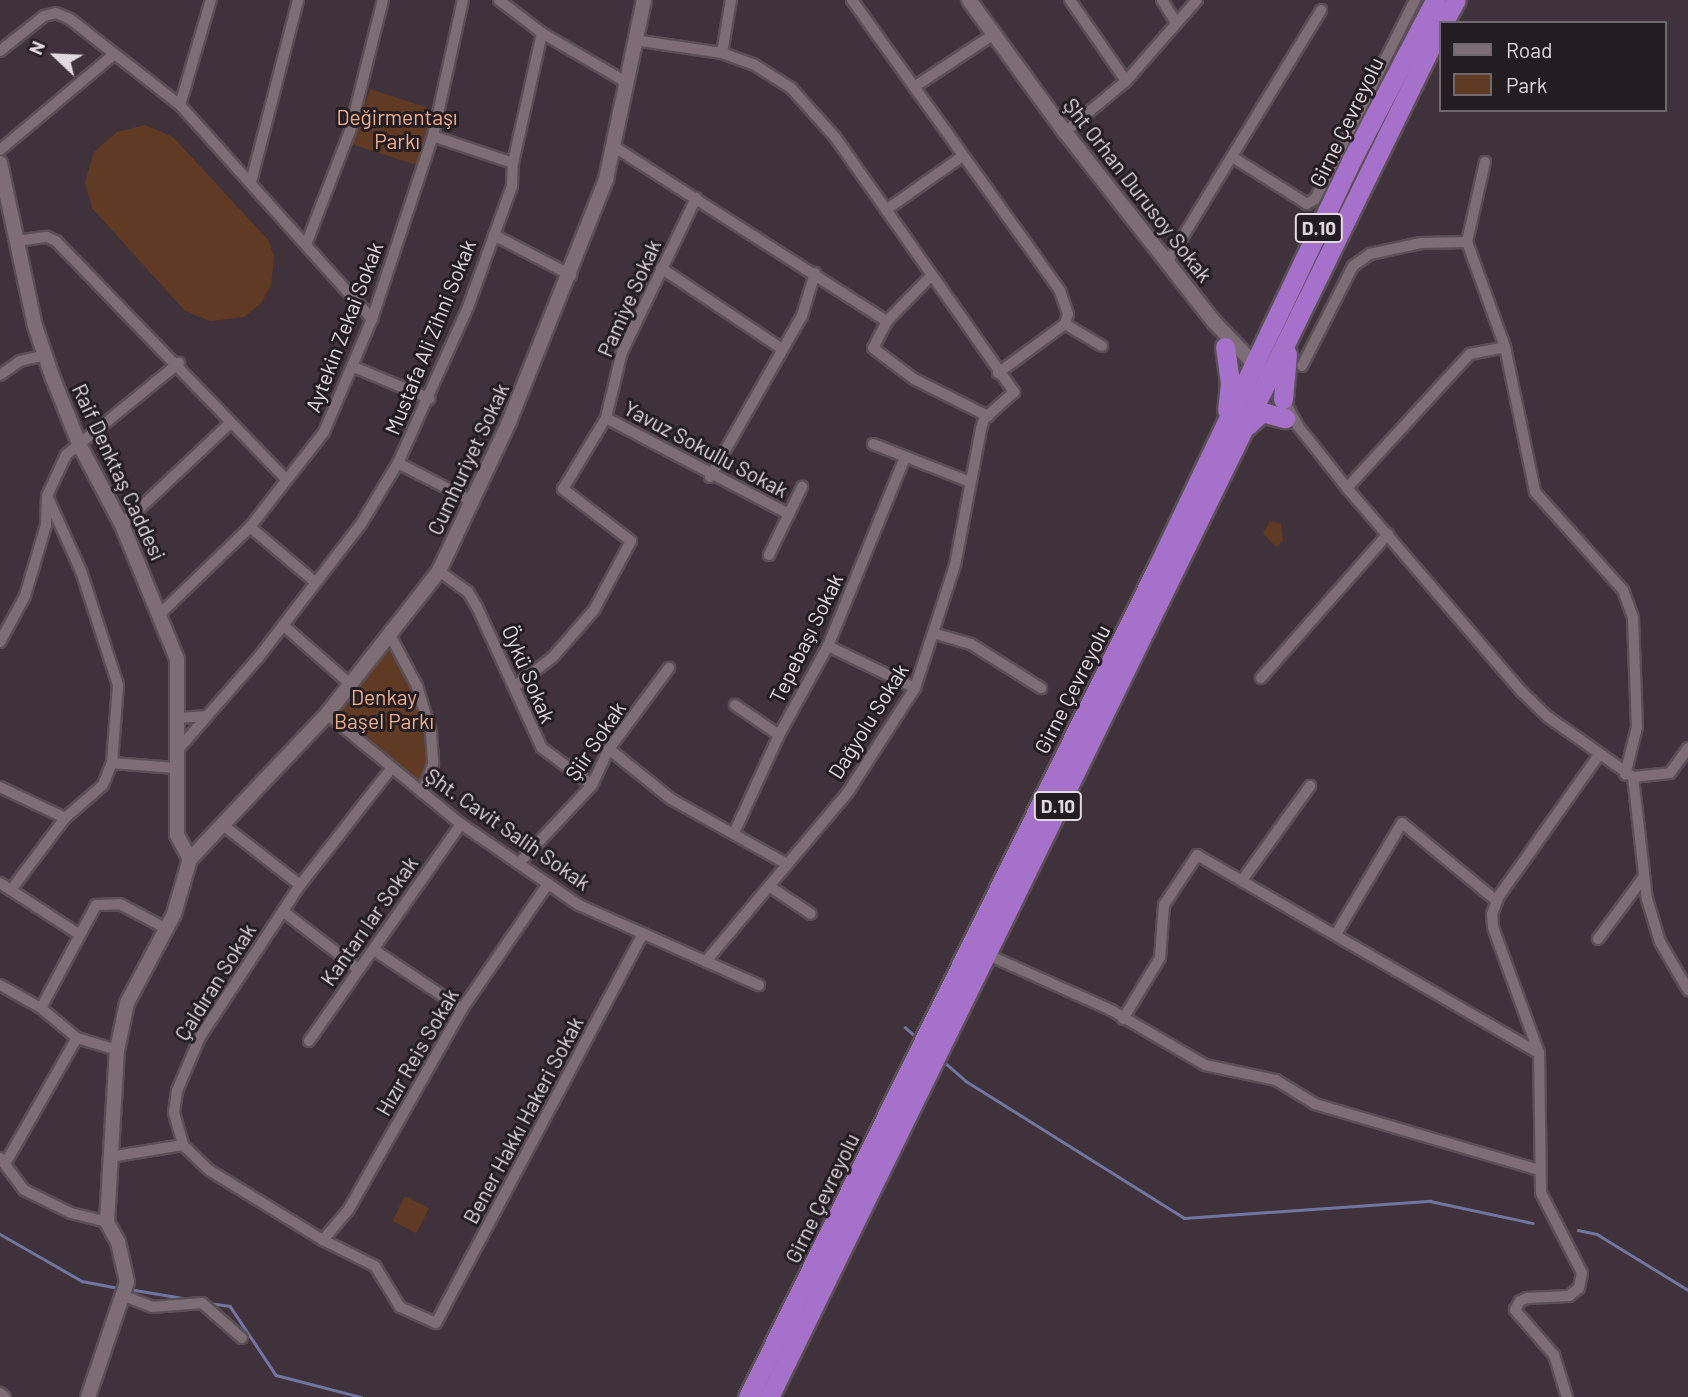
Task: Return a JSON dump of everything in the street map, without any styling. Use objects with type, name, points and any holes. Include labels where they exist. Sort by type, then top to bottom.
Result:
[{"type":"highway","name":"Girne Çevreyolu","points":[[748,1397],[941,1027],[1258,378],[1357,150],[1435,0]]},
{"type":"highway","name":"Girne Çevreyolu","points":[[1444,21],[1456,0]]},
{"type":"highway","name":"Girne Çevreyolu","points":[[1258,378],[1290,332],[1440,28]]},
{"type":"highway","points":[[1232,432],[1262,412],[1289,415],[1290,332]]},
{"type":"highway","points":[[1225,347],[1232,432]]},
{"type":"highway","name":"Girne Çevreyolu","points":[[941,1027],[986,954],[1232,432]]},
{"type":"highway","name":"Girne Çevreyolu","points":[[769,1397],[920,1068]]},
{"type":"street","points":[[180,105],[211,0]]},
{"type":"street","points":[[251,182],[298,0]]},
{"type":"street","points":[[307,242],[350,131],[383,0]]},
{"type":"street","name":"Aytekin Zekai Sokak","points":[[161,613],[250,527],[279,493],[285,478],[324,432],[354,367],[372,319],[433,136],[463,0]]},
{"type":"street","points":[[499,0],[542,33],[626,82]]},
{"type":"street","name":"Cumhuriyet Sokak","points":[[190,859],[327,714],[439,571],[474,502],[571,275],[616,148],[626,82],[644,0]]},
{"type":"street","points":[[722,53],[732,0]]},
{"type":"street","points":[[634,40],[722,53],[753,64],[804,101],[886,210],[930,277],[959,311],[998,373],[1065,324],[1068,314],[1060,291],[961,157],[852,0]]},
{"type":"street","name":"Şht Orhan Durusoy Sokak","points":[[969,0],[1065,132],[1289,415]]},
{"type":"street","points":[[1070,0],[1126,81]]},
{"type":"street","points":[[1162,0],[1176,22]]},
{"type":"street","points":[[1065,132],[1126,81],[1196,0]]},
{"type":"street","points":[[1234,158],[1307,204],[1315,199],[1415,0]]},
{"type":"street","points":[[1168,261],[1234,158],[1321,10]]},
{"type":"street","points":[[0,51],[44,16],[56,13],[180,105],[307,242],[372,319]]},
{"type":"street","name":"Mustafa Ali Zihni Sokak","points":[[175,761],[360,524],[398,463],[430,399],[512,186],[513,163],[542,33]]},
{"type":"street","points":[[914,87],[994,34]]},
{"type":"street","points":[[0,150],[112,56]]},
{"type":"street","points":[[433,136],[513,163]]},
{"type":"street","points":[[616,148],[887,321]]},
{"type":"street","points":[[886,210],[961,157]]},
{"type":"street","points":[[1485,162],[1467,242],[1505,347],[1535,492],[1623,590],[1633,618],[1637,727],[1629,776],[1643,878],[1660,942],[1688,990]]},
{"type":"street","name":"Raif Denktaş Caddesi","points":[[0,163],[6,219],[17,241],[45,355],[79,446],[122,525],[161,613],[177,659],[177,835],[190,859]]},
{"type":"street","name":"Pamiye Sokak","points":[[514,687],[553,657],[594,610],[631,541],[563,489],[606,418],[622,352],[696,198]]},
{"type":"street","points":[[494,235],[571,275]]},
{"type":"street","points":[[17,241],[47,237],[56,241],[179,363],[229,424],[285,478]]},
{"type":"street","points":[[1302,366],[1353,266],[1370,254],[1421,243],[1467,242]]},
{"type":"street","points":[[661,268],[782,349]]},
{"type":"street","points":[[710,477],[802,316],[815,273]]},
{"type":"street","points":[[930,277],[878,331],[873,348],[914,379],[988,416]]},
{"type":"street","points":[[1214,322],[1225,347],[1258,378],[1347,488],[1521,692],[1629,776],[1670,773],[1688,748]]},
{"type":"street","points":[[1065,324],[1102,346]]},
{"type":"street","points":[[1347,488],[1471,354],[1505,347]]},
{"type":"street","points":[[0,374],[20,361],[45,355]]},
{"type":"street","points":[[0,642],[25,596],[46,525],[47,496],[66,455],[72,447],[79,446],[179,363]]},
{"type":"street","points":[[354,367],[430,399]]},
{"type":"street","name":"Dağyolu Sokak","points":[[708,959],[785,863],[848,792],[915,688],[936,634],[955,565],[968,481],[981,429],[988,416],[1014,391],[998,373]]},
{"type":"street","name":"Yavuz Sokullu Sokak","points":[[606,418],[710,477],[789,514]]},
{"type":"street","points":[[122,525],[229,424]]},
{"type":"street","points":[[873,443],[968,481]]},
{"type":"street","name":"Tepebaşı Sokak","points":[[734,833],[779,735],[828,646],[905,457]]},
{"type":"street","points":[[398,463],[474,502]]},
{"type":"street","points":[[769,555],[802,487]]},
{"type":"street","points":[[11,890],[65,818],[103,785],[112,763],[118,685],[81,571],[47,496]]},
{"type":"street","points":[[250,527],[314,581]]},
{"type":"street","points":[[1261,678],[1388,534]]},
{"type":"street","name":"Öykü Sokak","points":[[439,571],[468,592],[477,607],[542,748],[592,785]]},
{"type":"street","points":[[283,625],[350,684]]},
{"type":"street","points":[[936,634],[971,644],[1041,688]]},
{"type":"street","points":[[390,635],[417,686],[431,732],[433,764],[422,793]]},
{"type":"street","points":[[828,646],[915,688]]},
{"type":"street","name":"Şiir Sokak","points":[[520,862],[592,785],[609,749],[669,668]]},
{"type":"street","points":[[735,705],[779,735]]},
{"type":"street","name":"Şht. Cavit Salih Sokak","points":[[327,714],[390,770],[461,824],[579,905],[708,959],[759,985]]},
{"type":"street","points":[[178,718],[210,715]]},
{"type":"street","points":[[609,749],[671,799],[785,863]]},
{"type":"street","points":[[1567,1397],[1554,1355],[1515,1310],[1527,1298],[1569,1296],[1579,1288],[1582,1273],[1541,1193],[1539,1053],[1493,926],[1497,901],[1599,755]]},
{"type":"street","points":[[112,763],[175,761]]},
{"type":"street","name":"Çaldıran Sokak","points":[[183,1145],[173,1113],[189,1058],[256,949],[284,912],[300,885],[390,770]]},
{"type":"street","points":[[1243,879],[1310,786]]},
{"type":"street","points":[[0,788],[65,818]]},
{"type":"street","name":"Raif Denktaş Caddesi","points":[[176,799],[189,838],[202,847]]},
{"type":"street","points":[[1336,934],[1402,823],[1497,901]]},
{"type":"street","name":"Kantarı lar Sokak","points":[[309,1041],[461,824]]},
{"type":"street","points":[[223,825],[300,885]]},
{"type":"street","points":[[1123,1019],[1160,958],[1164,905],[1197,855],[1243,879],[1539,1053]]},
{"type":"street","points":[[88,1397],[124,1296],[126,1267],[107,1222],[117,1050],[127,1003],[184,891],[190,859]]},
{"type":"street","points":[[1598,939],[1643,878]]},
{"type":"street","points":[[0,884],[77,933]]},
{"type":"street","name":"Hızır Reis Sokak","points":[[323,1240],[349,1209],[462,1009],[548,884]]},
{"type":"street","points":[[769,886],[811,914]]},
{"type":"street","points":[[41,1008],[77,933],[96,905],[106,902],[120,904],[163,928]]},
{"type":"street","points":[[284,912],[358,969]]},
{"type":"street","name":"Bener Hakkı Hakeri Sokak","points":[[323,1240],[375,1266],[400,1307],[436,1322],[643,934]]},
{"type":"street","points":[[374,950],[462,1009]]},
{"type":"street","points":[[986,954],[1123,1019],[1205,1065],[1276,1080],[1315,1104],[1539,1170]]},
{"type":"street","points":[[2,989],[41,1008],[77,1038],[117,1050]]},
{"type":"street","points":[[77,1038],[2,1161],[24,1189],[71,1213],[107,1222]]},
{"type":"street","points":[[110,1157],[183,1145],[234,1189],[323,1240]]},
{"type":"street","points":[[124,1296],[152,1307],[202,1303],[242,1338]]},
{"type":"street","points":[[0,1393],[5,1397]]},
{"type":"green space","name":"Değirmentaşı Parkı","points":[[370,89],[438,111],[420,166],[352,144]]},
{"type":"green space","points":[[145,125],[173,137],[268,240],[274,256],[271,286],[261,303],[244,317],[210,321],[185,311],[92,208],[85,182],[94,152],[117,132]]},
{"type":"green space","points":[[1270,521],[1281,524],[1283,541],[1276,547],[1263,533]]},
{"type":"green space","name":"Denkay Başel Parkı","points":[[390,644],[411,682],[428,730],[429,760],[418,784],[336,711]]},
{"type":"green space","points":[[405,1196],[429,1208],[416,1233],[392,1221]]},
{"type":"waterway","points":[[905,1027],[916,1037]]},
{"type":"waterway","points":[[942,1060],[966,1081],[1184,1218],[1430,1201],[1533,1223]]},
{"type":"waterway","points":[[1578,1230],[1597,1234],[1688,1290]]},
{"type":"waterway","points":[[0,1234],[82,1281],[119,1288]]},
{"type":"waterway","points":[[129,1289],[188,1299]]},
{"type":"waterway","points":[[209,1303],[230,1306],[276,1375],[361,1397]]}]
